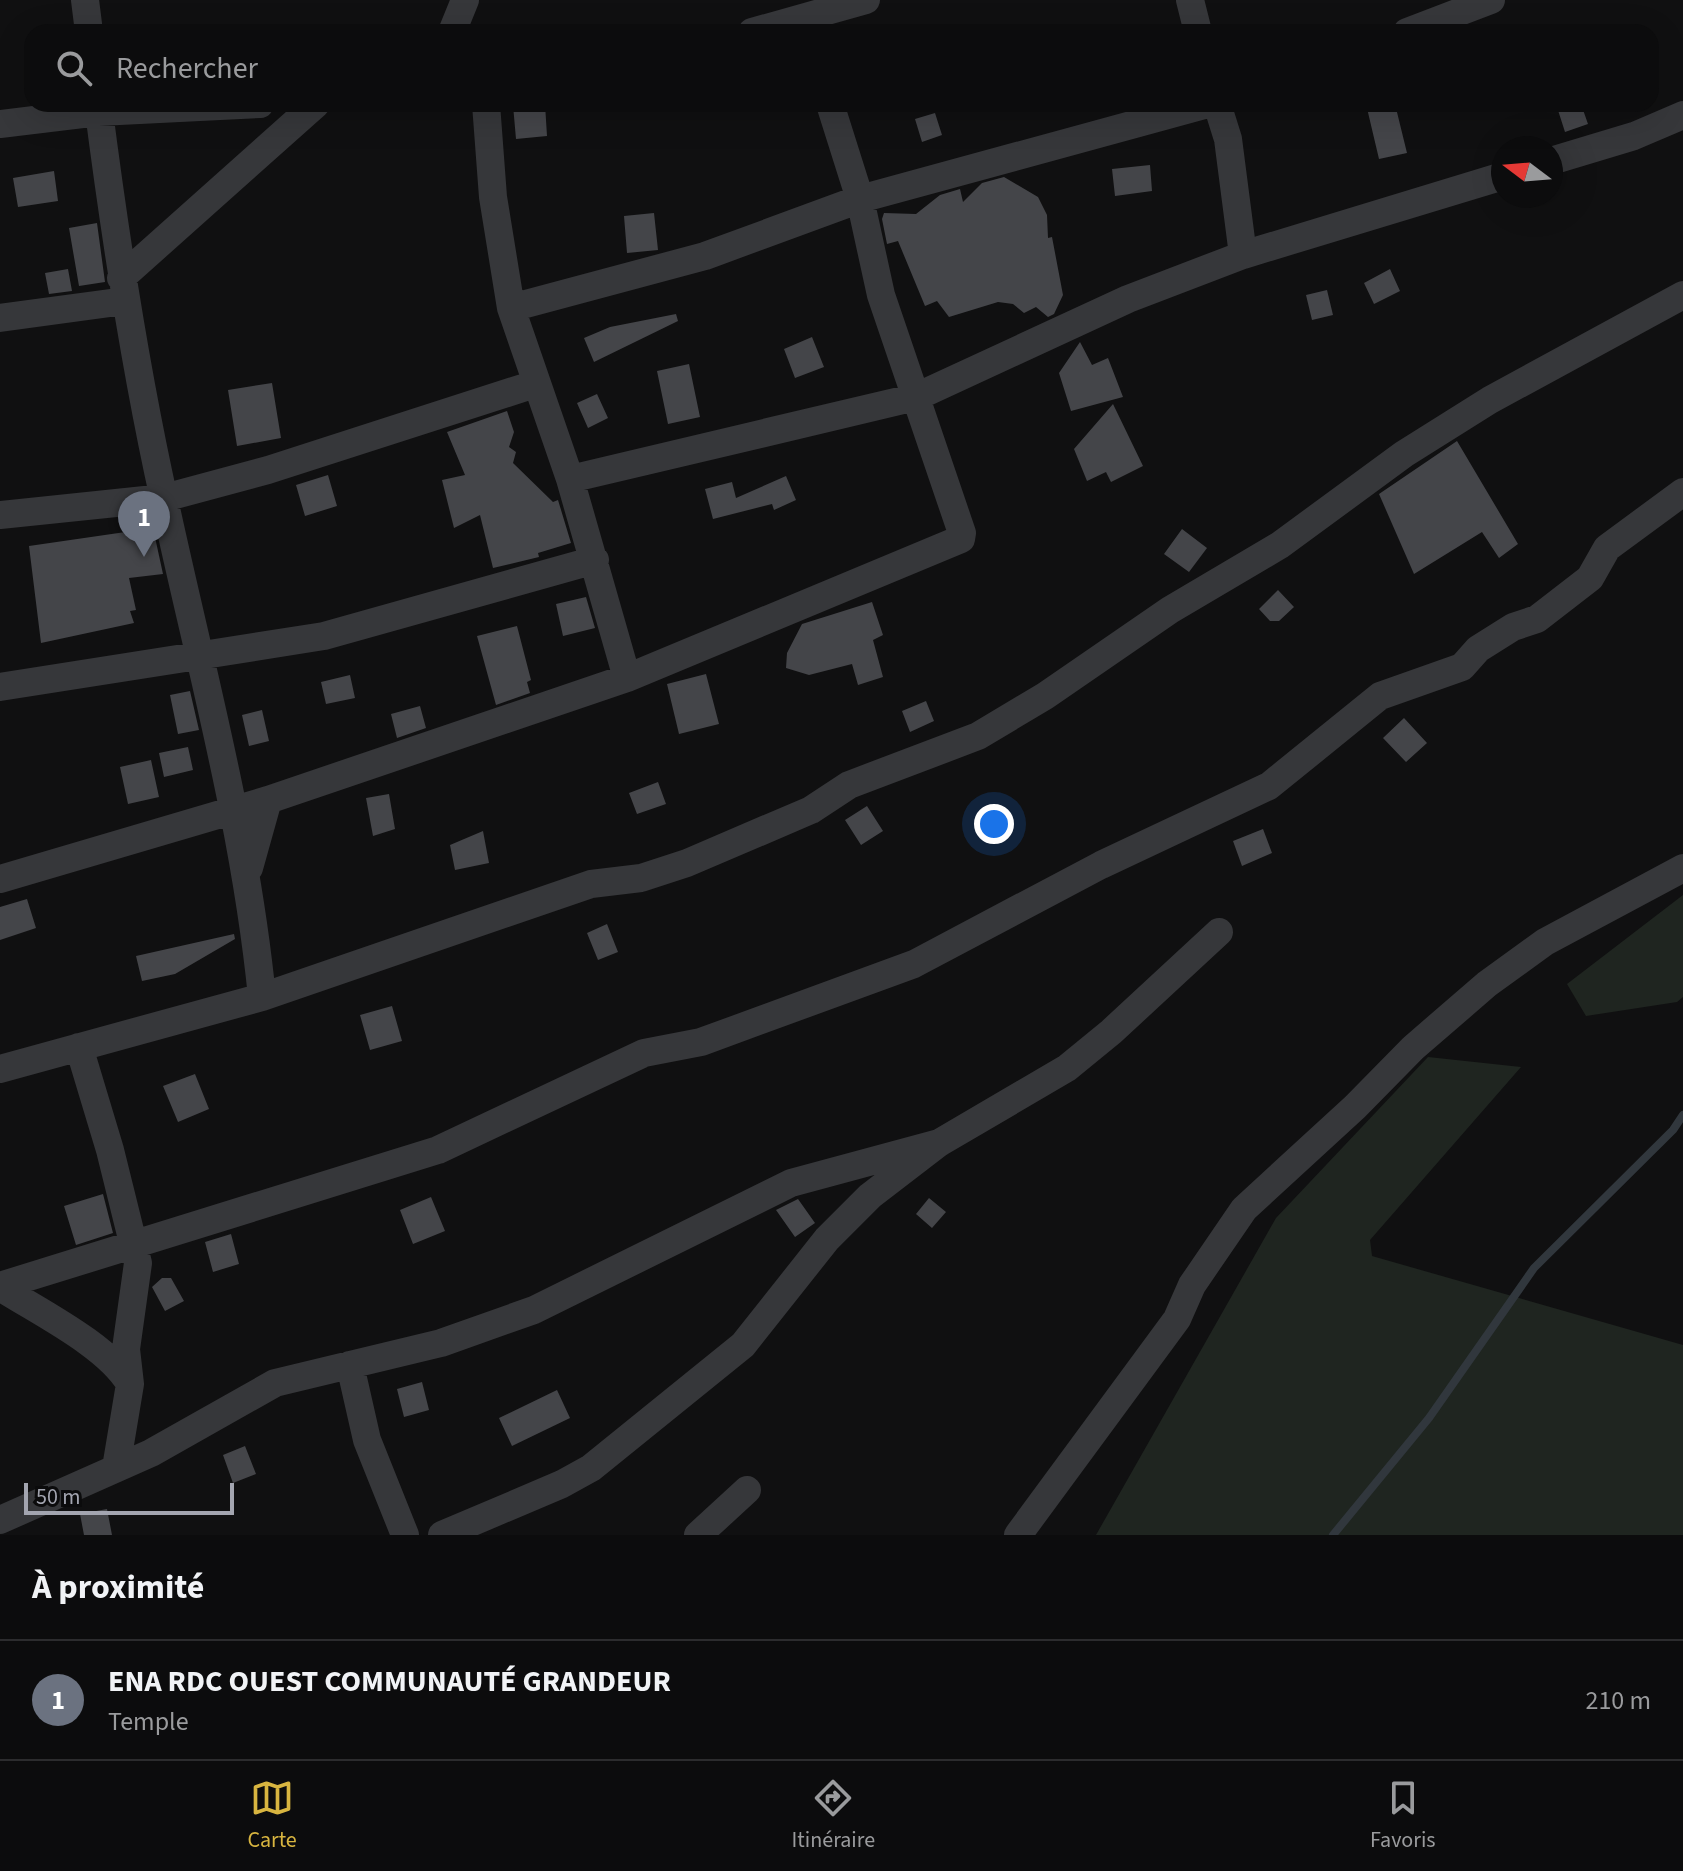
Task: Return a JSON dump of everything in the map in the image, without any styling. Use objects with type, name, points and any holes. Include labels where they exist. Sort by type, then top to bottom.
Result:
[{"type":"street","points":[[85,0],[88,24]]},
{"type":"street","points":[[455,24],[465,0]]},
{"type":"street","points":[[777,24],[866,0]]},
{"type":"street","points":[[1190,0],[1196,24]]},
{"type":"street","points":[[1428,24],[1491,0]]},
{"type":"street","points":[[0,124],[74,112]]},
{"type":"street","points":[[100,112],[123,290],[164,498],[248,873],[262,997]]},
{"type":"street","points":[[0,318],[123,290],[308,112]]},
{"type":"street","points":[[487,112],[493,197],[511,308],[570,479],[627,678]]},
{"type":"street","points":[[0,879],[268,800],[627,678],[961,539],[881,295],[860,199],[833,112]]},
{"type":"street","points":[[511,308],[705,256],[860,199],[1179,112]]},
{"type":"street","points":[[1220,112],[1228,139],[1243,255]]},
{"type":"street","points":[[1563,157],[1634,136],[1683,115]]},
{"type":"street","points":[[570,479],[916,397],[1128,299],[1243,255],[1491,180]]},
{"type":"street","points":[[0,1069],[262,997],[591,884],[641,878],[687,863],[811,810],[849,785],[978,736],[1045,696],[1170,610],[1280,545],[1328,508],[1441,431],[1683,295]]},
{"type":"street","points":[[0,515],[164,498],[268,470],[535,384]]},
{"type":"street","points":[[0,1286],[79,1263],[133,1242],[438,1150],[644,1053],[701,1042],[914,964],[1101,865],[1269,786],[1380,696],[1462,667],[1478,649],[1513,627],[1537,619],[1590,578],[1607,548],[1683,492]]},
{"type":"street","points":[[0,687],[200,659],[324,636],[595,560]]},
{"type":"street","points":[[248,873],[268,800]]},
{"type":"street","points":[[1018,1535],[1177,1319],[1192,1285],[1244,1209],[1355,1107],[1413,1048],[1487,984],[1545,942],[1683,868]]},
{"type":"street","points":[[442,1535],[562,1484],[591,1468],[743,1345],[827,1239],[870,1196],[939,1143],[1067,1068],[1111,1032],[1219,932]]},
{"type":"street","points":[[79,1047],[138,1263],[126,1349],[130,1384],[116,1468]]},
{"type":"street","points":[[0,1520],[151,1453],[275,1383],[441,1343],[534,1310],[791,1183],[939,1143]]},
{"type":"street","points":[[0,1286],[86,1343],[121,1370],[130,1384]]},
{"type":"street","points":[[350,1365],[367,1440],[405,1535]]},
{"type":"street","points":[[698,1535],[747,1490]]},
{"type":"shaded area","points":[[1683,895],[1683,997],[1677,1002],[1586,1016],[1567,984]]},
{"type":"shaded area","points":[[1428,1057],[1521,1067],[1370,1240],[1372,1256],[1683,1345],[1683,1535],[1096,1535],[1276,1218]]},
{"type":"building","points":[[514,112],[546,112],[547,136],[516,139]]},
{"type":"building","points":[[1368,112],[1397,112],[1407,153],[1379,159]]},
{"type":"building","points":[[1559,112],[1584,112],[1588,124],[1565,132]]},
{"type":"building","points":[[935,113],[942,135],[922,142],[915,119]]},
{"type":"building","points":[[1150,165],[1152,191],[1115,196],[1112,169]]},
{"type":"building","points":[[54,171],[58,201],[18,207],[13,178]]},
{"type":"building","points":[[1004,177],[1038,197],[1047,215],[1048,238],[1052,237],[1063,295],[1054,314],[1048,317],[1036,307],[1024,313],[1013,304],[998,302],[949,317],[937,301],[925,306],[898,241],[887,244],[882,219],[884,213],[916,214],[940,195],[960,189],[963,202],[982,183]]},
{"type":"building","points":[[654,213],[658,250],[627,253],[624,216]]},
{"type":"building","points":[[97,223],[105,282],[79,286],[69,228]]},
{"type":"building","points":[[68,269],[72,291],[49,294],[45,273]]},
{"type":"building","points":[[1390,269],[1400,291],[1374,304],[1364,283]]},
{"type":"building","points":[[1327,290],[1333,315],[1312,320],[1306,295]]},
{"type":"building","points":[[676,314],[678,321],[594,362],[584,338],[610,327]]},
{"type":"building","points":[[812,337],[824,367],[795,378],[784,349]]},
{"type":"building","points":[[1080,342],[1092,365],[1108,358],[1123,397],[1071,411],[1059,373]]},
{"type":"building","points":[[689,364],[700,417],[668,424],[657,371]]},
{"type":"building","points":[[272,383],[281,438],[237,446],[228,390]]},
{"type":"building","points":[[597,394],[608,418],[588,428],[577,403]]},
{"type":"building","points":[[1113,404],[1143,466],[1111,482],[1106,472],[1087,481],[1074,449]]},
{"type":"building","points":[[507,411],[514,432],[509,447],[516,452],[513,463],[553,502],[558,500],[571,543],[538,553],[539,557],[493,568],[480,515],[454,528],[442,480],[465,475],[447,432]]},
{"type":"building","points":[[1457,441],[1518,544],[1499,558],[1482,532],[1414,574],[1379,494]]},
{"type":"building","points":[[328,475],[337,506],[305,516],[296,485]]},
{"type":"building","points":[[786,476],[796,500],[774,510],[772,504],[713,519],[705,489],[732,482],[736,498]]},
{"type":"building","points":[[153,528],[163,574],[129,578],[136,610],[130,611],[134,623],[41,643],[29,546]]},
{"type":"building","points":[[1182,529],[1207,548],[1189,572],[1164,554]]},
{"type":"building","points":[[1278,590],[1294,607],[1279,621],[1270,621],[1259,609]]},
{"type":"building","points":[[586,597],[595,628],[563,636],[556,604]]},
{"type":"building","points":[[872,602],[883,635],[873,640],[883,677],[858,685],[852,664],[809,675],[786,668],[787,653],[802,624]]},
{"type":"building","points":[[517,626],[531,680],[527,682],[530,693],[496,705],[477,636]]},
{"type":"building","points":[[706,674],[719,724],[679,734],[667,684]]},
{"type":"building","points":[[350,675],[355,698],[326,704],[321,682]]},
{"type":"building","points":[[190,691],[199,730],[178,734],[170,695]]},
{"type":"building","points":[[926,701],[934,721],[910,732],[902,711]]},
{"type":"building","points":[[420,706],[426,728],[397,738],[391,714]]},
{"type":"building","points":[[262,710],[269,741],[249,746],[242,715]]},
{"type":"building","points":[[1404,718],[1427,743],[1406,762],[1383,738]]},
{"type":"building","points":[[188,747],[193,770],[164,777],[159,753]]},
{"type":"building","points":[[151,760],[159,797],[128,804],[120,767]]},
{"type":"building","points":[[658,782],[666,804],[637,814],[629,793]]},
{"type":"building","points":[[389,794],[395,829],[373,836],[366,798]]},
{"type":"building","points":[[867,806],[883,831],[861,845],[845,820]]},
{"type":"building","points":[[1263,829],[1272,853],[1242,866],[1233,841]]},
{"type":"building","points":[[483,831],[489,863],[455,870],[450,845]]},
{"type":"building","points":[[27,899],[36,928],[0,940],[0,907]]},
{"type":"building","points":[[607,924],[618,952],[598,960],[587,933]]},
{"type":"building","points":[[234,934],[235,939],[175,974],[142,981],[136,956]]},
{"type":"building","points":[[392,1006],[402,1041],[370,1050],[360,1015]]},
{"type":"building","points":[[195,1074],[209,1109],[178,1122],[163,1086]]},
{"type":"building","points":[[103,1194],[113,1233],[76,1245],[64,1206]]},
{"type":"building","points":[[431,1197],[445,1231],[413,1244],[400,1210]]},
{"type":"building","points":[[929,1198],[946,1212],[932,1228],[916,1214]]},
{"type":"building","points":[[798,1199],[815,1223],[795,1237],[776,1210]]},
{"type":"building","points":[[231,1234],[239,1264],[213,1272],[205,1242]]},
{"type":"building","points":[[162,1278],[171,1278],[184,1301],[165,1311],[152,1287]]},
{"type":"building","points":[[422,1382],[429,1410],[404,1417],[397,1389]]},
{"type":"building","points":[[557,1390],[570,1418],[512,1446],[499,1418]]},
{"type":"building","points":[[245,1446],[256,1474],[233,1483],[223,1455]]},
{"type":"building","points":[[107,1509],[112,1535],[84,1535],[80,1514]]},
{"type":"waterway","points":[[1333,1535],[1429,1418],[1534,1268],[1673,1130],[1683,1115]]},
{"type":"place","name":"ENA RDC OUEST COMMUNAUTÉ GRANDEUR","points":[[144,557]]}]
